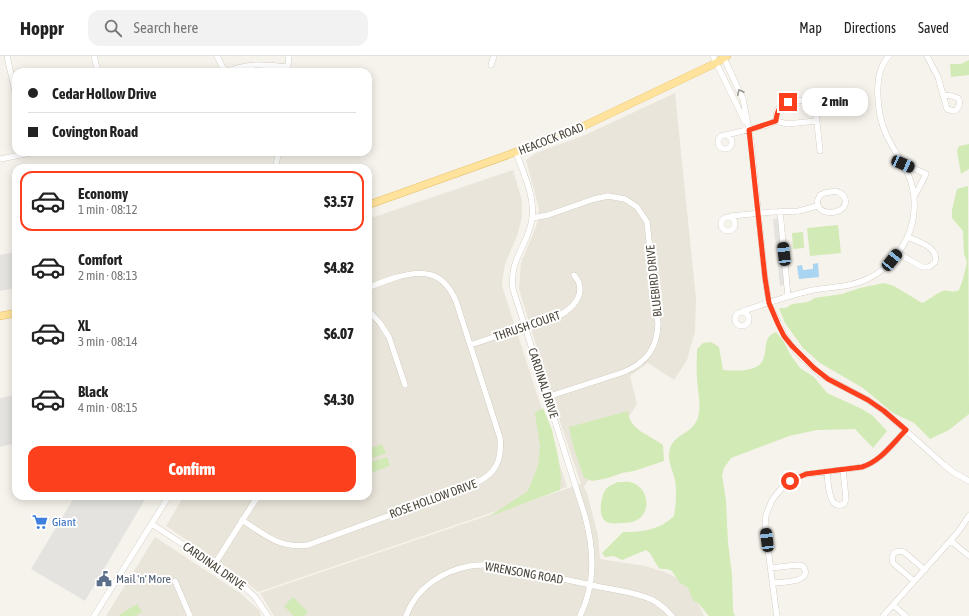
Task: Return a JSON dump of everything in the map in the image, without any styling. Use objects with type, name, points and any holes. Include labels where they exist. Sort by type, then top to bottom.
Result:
[{"type":"main road","name":"HEACOCK ROAD","points":[[372,204],[585,127],[714,59],[725,57]]},
{"type":"main road","points":[[0,316],[12,314]]},
{"type":"street","points":[[7,56],[12,78]]},
{"type":"street","points":[[94,56],[97,68]]},
{"type":"street","points":[[217,56],[223,68]]},
{"type":"street","points":[[287,68],[289,56]]},
{"type":"street","points":[[491,65],[494,56]]},
{"type":"street","points":[[743,312],[788,296],[814,290],[847,286],[861,282],[878,273],[898,253],[908,237],[914,216],[914,197],[911,180],[887,135],[881,117],[878,90],[878,77],[884,61],[889,56]]},
{"type":"street","points":[[927,56],[938,77],[943,95]]},
{"type":"street","points":[[725,57],[743,99],[749,130],[769,303],[784,336],[807,362],[828,379],[868,400],[884,411],[943,464],[953,472],[969,481]]},
{"type":"street","points":[[714,59],[749,130]]},
{"type":"street","points":[[236,68],[255,64],[281,68]]},
{"type":"street","points":[[776,121],[778,110],[781,106],[794,100],[802,100],[813,109],[820,151]]},
{"type":"street","points":[[726,135],[749,130],[776,121],[787,124],[816,121]]},
{"type":"street","name":"CARDINAL DRIVE","points":[[516,152],[532,201],[532,218],[528,235],[517,256],[512,282],[516,300],[590,535],[593,556],[590,585],[580,616]]},
{"type":"street","points":[[0,159],[14,156]]},
{"type":"street","points":[[903,164],[926,174],[914,197]]},
{"type":"street","points":[[840,192],[844,195],[846,200],[844,207],[838,212],[823,211],[817,206],[818,197],[825,193],[840,192]]},
{"type":"street","name":"BLUEBIRD DRIVE","points":[[532,218],[548,215],[594,199],[608,196],[625,199],[637,207],[647,222],[658,324],[658,335],[652,349],[636,366],[624,372],[547,397]]},
{"type":"street","points":[[731,216],[806,210],[817,206]]},
{"type":"street","points":[[780,211],[788,296]]},
{"type":"street","points":[[898,253],[922,267],[929,267],[935,262],[936,255],[933,250],[908,237]]},
{"type":"street","name":"ROSE HOLLOW DRIVE","points":[[242,520],[273,540],[283,544],[298,546],[308,544],[465,488],[486,478],[498,461],[501,449],[500,438],[454,296],[444,282],[434,276],[422,272],[406,274],[372,286]]},
{"type":"street","name":"THRUSH COURT","points":[[470,345],[556,318],[571,308],[576,301],[579,289],[579,282],[574,275]]},
{"type":"street","points":[[372,314],[389,336],[405,386]]},
{"type":"street","points":[[778,616],[772,583],[765,526],[766,515],[772,500],[780,488],[790,481],[806,474],[862,467],[875,461],[906,430]]},
{"type":"street","points":[[826,471],[832,501],[835,505],[839,506],[844,504],[846,499],[843,469]]},
{"type":"street","points":[[94,616],[167,500]]},
{"type":"street","points":[[214,565],[255,500]]},
{"type":"street","points":[[883,616],[951,540],[969,516]]},
{"type":"street","name":"CARDINAL DRIVE","points":[[152,524],[246,587],[268,616]]},
{"type":"street","points":[[951,540],[969,556]]},
{"type":"street","points":[[914,581],[894,563],[892,558],[894,553],[898,551],[904,552],[925,570]]},
{"type":"street","name":"WRENSONG ROAD","points":[[406,616],[411,605],[419,594],[435,580],[451,571],[471,566],[485,565],[498,566],[644,596],[660,605],[672,616]]},
{"type":"street","points":[[770,568],[798,565],[802,566],[806,572],[801,579],[772,583]]},
{"type":"street","points":[[175,581],[190,616]]},
{"type":"street","points":[[893,605],[906,616]]},
{"type":"shaded area","points":[[675,93],[696,299],[695,331],[687,360],[674,380],[648,363],[630,376],[637,404],[584,487],[598,535],[600,559],[645,566],[665,572],[681,580],[696,598],[704,616],[274,616],[260,593],[581,484],[551,395],[519,289],[521,263],[537,224],[539,209],[526,160],[536,153],[585,135]]},
{"type":"shaded area","points":[[513,170],[522,201],[522,218],[517,236],[505,264],[502,283],[503,289],[567,487],[258,592],[234,572],[166,526],[182,500],[372,500],[372,218]]},
{"type":"shaded area","points":[[783,218],[790,284],[780,286],[773,219]]},
{"type":"shaded area","points":[[12,253],[12,289],[0,291],[0,255]]},
{"type":"shaded area","points":[[12,396],[12,444],[0,447],[0,398]]},
{"type":"shaded area","points":[[73,500],[145,500],[85,601],[31,569]]},
{"type":"shaded area","points":[[155,537],[240,593],[259,610],[261,616],[106,616]]},
{"type":"green space","points":[[969,60],[969,75],[951,77],[950,64],[961,64]]},
{"type":"green space","points":[[969,144],[969,169],[961,174],[957,151],[959,146]]},
{"type":"green space","points":[[968,186],[969,414],[949,430],[930,439],[914,423],[893,413],[863,388],[820,363],[803,348],[785,323],[779,308],[786,308],[792,304],[808,302],[815,298],[842,294],[860,288],[884,283],[894,286],[922,303],[943,291],[954,292],[959,290],[967,262],[964,254],[963,231],[952,218],[952,210],[957,189]]},
{"type":"green space","points":[[838,225],[841,253],[810,256],[807,228]]},
{"type":"green space","points":[[803,232],[804,248],[793,249],[792,233]]},
{"type":"green space","points":[[776,332],[800,368],[814,377],[827,393],[862,409],[873,416],[887,431],[873,448],[855,429],[817,430],[789,436],[731,458],[724,468],[722,475],[726,501],[728,543],[732,574],[733,611],[735,616],[709,616],[699,604],[693,600],[688,588],[679,582],[672,571],[660,569],[646,550],[622,560],[614,556],[605,557],[602,553],[623,532],[657,527],[674,516],[676,484],[670,463],[669,453],[673,442],[693,427],[698,417],[697,349],[703,343],[711,342],[719,347],[723,370],[738,371],[755,368],[764,358],[768,338]]},
{"type":"green space","points":[[543,408],[552,430],[558,456],[561,477],[560,490],[488,517],[528,491],[538,465],[540,447],[535,413]]},
{"type":"green space","points":[[628,411],[629,418],[636,427],[663,445],[664,461],[608,478],[592,481],[584,478],[573,446],[569,427]]},
{"type":"green space","points":[[382,444],[386,453],[372,458],[372,448]]},
{"type":"green space","points":[[387,457],[390,466],[372,472],[372,462]]},
{"type":"green space","points":[[618,482],[633,483],[642,490],[645,495],[645,512],[635,521],[615,524],[604,520],[602,517],[601,504],[603,495],[608,487]]},
{"type":"green space","points":[[293,597],[308,612],[304,616],[294,616],[284,606]]},
{"type":"green space","points":[[137,604],[142,612],[135,616],[119,615]]},
{"type":"water","points":[[818,263],[819,277],[799,279],[797,266],[802,265],[803,270],[813,269],[813,264]]},
{"type":"place","name":"Giant","points":[[40,522]]},
{"type":"place","name":"Mail 'n' More","points":[[104,579]]},
{"type":"route","points":[[788,102],[781,106],[778,110],[776,121],[749,130],[769,303],[784,336],[797,353],[828,379],[859,394],[884,411],[906,430],[881,456],[870,464],[862,467],[806,474],[790,481]]}]
